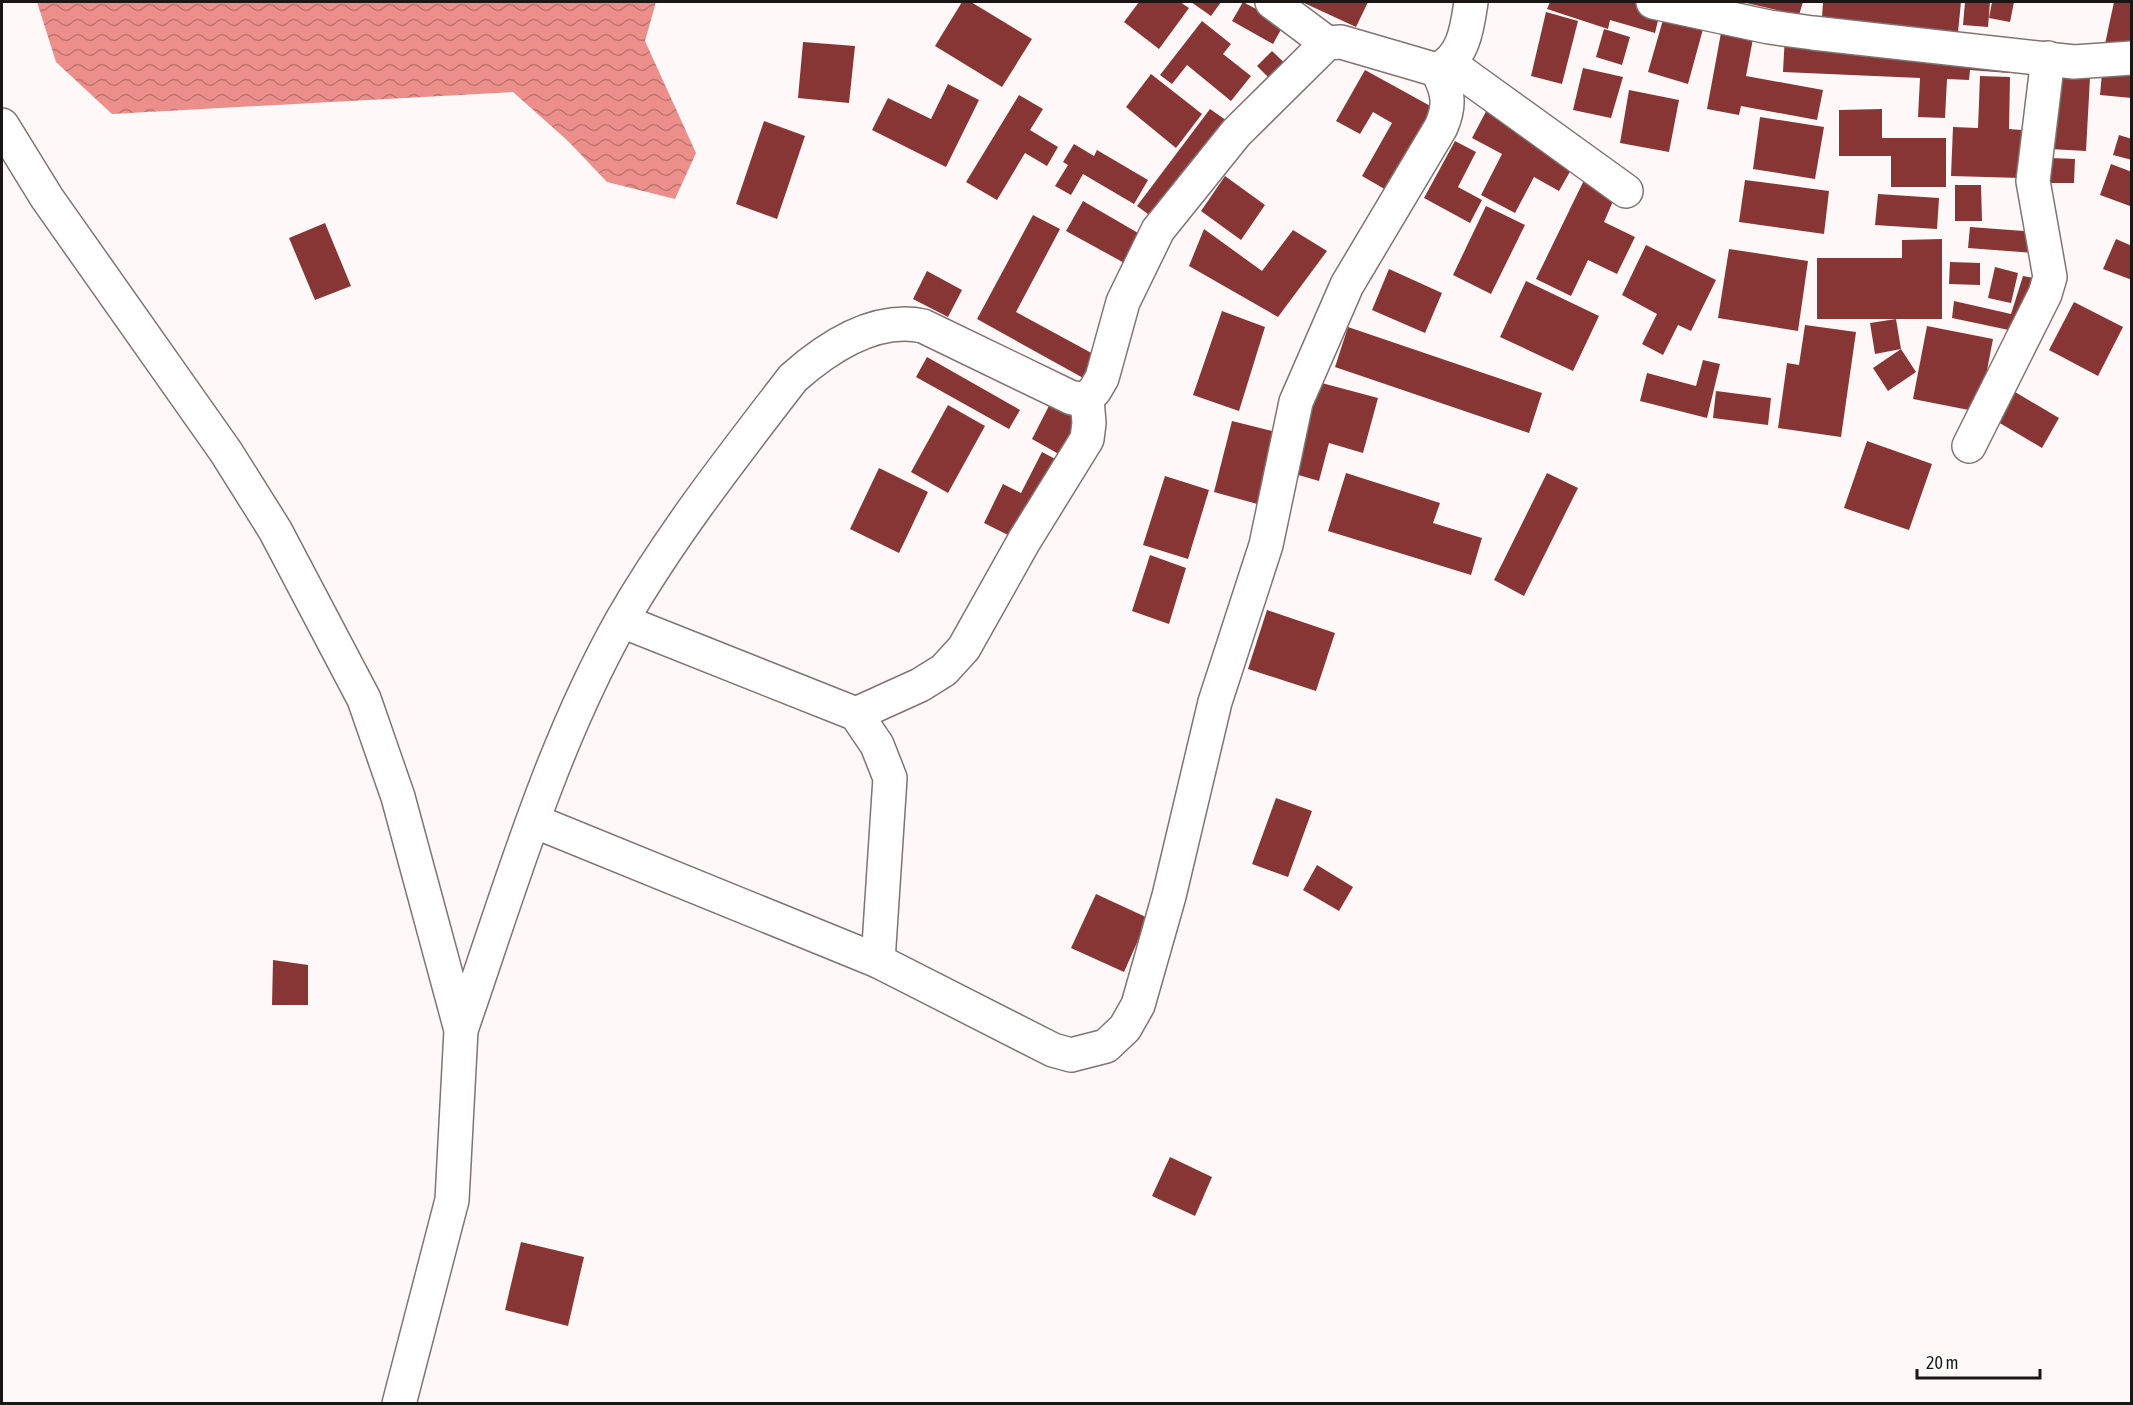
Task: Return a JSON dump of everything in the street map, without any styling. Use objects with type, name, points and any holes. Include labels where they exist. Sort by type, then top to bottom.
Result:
[{"type":"street","points":[[1272,2],[1327,43]]},
{"type":"street","points":[[1443,67],[1460,48],[1471,2]]},
{"type":"street","points":[[1653,2],[1769,27],[2074,62],[2132,58]]},
{"type":"street","points":[[856,714],[920,685],[944,670],[964,648],[1024,541],[1087,439],[1089,423],[1087,399],[1102,378],[1123,302],[1158,230],[1236,133],[1327,43],[1341,42],[1443,67],[1626,190]]},
{"type":"street","points":[[1969,446],[2045,294],[2050,277],[2033,181],[2048,58]]},
{"type":"street","points":[[534,821],[878,961],[1053,1050],[1071,1055],[1106,1046],[1125,1028],[1138,1005],[1169,896],[1215,702],[1266,545],[1296,402],[1347,285],[1444,119],[1449,98],[1443,67]]},
{"type":"street","points":[[2,125],[47,198],[226,452],[275,530],[359,689],[398,797],[461,1030]]},
{"type":"street","points":[[399,1404],[452,1200],[461,1030],[557,753],[622,621],[663,554],[793,378],[815,359],[862,334],[883,326],[904,322],[923,326],[1072,398],[1087,399]]},
{"type":"street","points":[[622,621],[856,714],[877,745],[890,778],[878,961]]},
{"type":"water","points":[[37,2],[656,2],[645,41],[696,153],[675,199],[607,182],[568,141],[513,92],[112,114],[56,62]]},
{"type":"building","points":[[962,2],[971,2],[1032,39],[1002,87],[935,46]]},
{"type":"building","points":[[1139,2],[1180,2],[1189,8],[1159,49],[1124,22]]},
{"type":"building","points":[[1191,2],[1221,2],[1211,16]]},
{"type":"building","points":[[1243,2],[1284,24],[1273,44],[1232,21]]},
{"type":"building","points":[[1302,2],[1368,2],[1356,27]]},
{"type":"building","points":[[1550,2],[1639,2],[1661,8],[1655,33],[1610,20],[1608,29],[1547,9]]},
{"type":"building","points":[[1742,2],[1803,2],[1799,15]]},
{"type":"building","points":[[1823,2],[1961,2],[1958,32],[1822,18]]},
{"type":"building","points":[[1965,2],[1990,2],[1988,27],[1963,25]]},
{"type":"building","points":[[1992,2],[2014,2],[2010,22],[1989,18]]},
{"type":"building","points":[[2114,2],[2132,2],[2132,31],[2128,48],[2105,44]]},
{"type":"building","points":[[1667,6],[1706,18],[1688,84],[1648,72]]},
{"type":"building","points":[[1546,12],[1578,21],[1562,84],[1531,76]]},
{"type":"building","points":[[1202,21],[1231,44],[1223,54],[1251,76],[1231,101],[1187,65],[1172,84],[1160,75]]},
{"type":"building","points":[[1723,22],[1755,28],[1746,76],[1823,90],[1817,120],[1741,106],[1739,115],[1707,109]]},
{"type":"building","points":[[1604,29],[1630,37],[1622,65],[1596,57]]},
{"type":"building","points":[[1785,35],[2009,63],[2009,73],[1970,70],[1969,80],[1947,79],[1945,118],[1918,117],[1920,78],[1783,72]]},
{"type":"building","points":[[803,42],[855,46],[849,103],[798,98]]},
{"type":"building","points":[[1272,51],[1291,69],[1276,85],[1257,66]]},
{"type":"building","points":[[2103,62],[2132,66],[2132,98],[2100,95]]},
{"type":"building","points":[[1583,68],[1623,77],[1611,118],[1573,110]]},
{"type":"building","points":[[1365,70],[1434,108],[1388,191],[1362,176],[1392,123],[1373,112],[1360,134],[1336,121]]},
{"type":"building","points":[[1151,74],[1202,114],[1176,148],[1126,107]]},
{"type":"building","points":[[2054,75],[2090,77],[2086,151],[2050,149]]},
{"type":"building","points":[[1980,76],[2010,77],[2009,129],[2022,130],[2021,178],[1951,176],[1953,127],[1978,128]]},
{"type":"building","points":[[948,84],[979,100],[946,167],[872,130],[888,98],[931,119]]},
{"type":"building","points":[[1629,90],[1679,100],[1669,152],[1620,143]]},
{"type":"building","points":[[1019,95],[1043,109],[1030,130],[1058,147],[1047,166],[1025,153],[997,200],[966,182]]},
{"type":"building","points":[[1491,102],[1576,161],[1559,191],[1534,177],[1515,213],[1481,195],[1502,154],[1472,138]]},
{"type":"building","points":[[1210,109],[1230,123],[1156,220],[1137,206]]},
{"type":"building","points":[[1882,109],[1882,138],[1946,138],[1946,187],[1891,187],[1891,156],[1839,156],[1839,110]]},
{"type":"building","points":[[1760,117],[1824,127],[1815,179],[1753,169]]},
{"type":"building","points":[[764,121],[805,136],[777,219],[736,204]]},
{"type":"building","points":[[2119,135],[2132,139],[2132,160],[2113,155]]},
{"type":"building","points":[[1455,141],[1476,152],[1458,187],[1482,200],[1470,223],[1424,198]]},
{"type":"building","points":[[1074,144],[1094,156],[1097,150],[1148,180],[1134,204],[1083,174],[1071,195],[1055,186],[1068,165],[1063,162]]},
{"type":"building","points":[[2050,158],[2075,159],[2074,183],[2049,183]]},
{"type":"building","points":[[2111,164],[2132,172],[2130,206],[2100,195]]},
{"type":"building","points":[[1225,176],[1265,205],[1241,240],[1201,211]]},
{"type":"building","points":[[1586,176],[1617,192],[1604,222],[1635,237],[1617,274],[1588,260],[1571,296],[1536,279]]},
{"type":"building","points":[[1745,180],[1829,191],[1824,234],[1739,222]]},
{"type":"building","points":[[1955,185],[1981,185],[1982,221],[1955,221]]},
{"type":"building","points":[[1878,194],[1939,198],[1937,229],[1875,225]]},
{"type":"building","points":[[1083,201],[1145,237],[1128,265],[1066,231]]},
{"type":"building","points":[[1486,206],[1525,225],[1491,294],[1453,275]]},
{"type":"building","points":[[1033,215],[1060,229],[1016,312],[1097,356],[1085,379],[977,319]]},
{"type":"building","points":[[325,223],[351,286],[315,300],[289,238]]},
{"type":"building","points":[[1970,227],[2036,232],[2035,253],[1968,248]]},
{"type":"building","points":[[1204,229],[1262,271],[1293,230],[1327,251],[1278,317],[1189,266]]},
{"type":"building","points":[[1942,239],[1942,319],[1817,319],[1817,258],[1902,258],[1902,240]]},
{"type":"building","points":[[2116,239],[2132,246],[2132,280],[2103,269]]},
{"type":"building","points":[[1646,245],[1716,280],[1691,331],[1678,325],[1663,355],[1642,344],[1657,314],[1622,295]]},
{"type":"building","points":[[1729,249],[1808,261],[1798,331],[1718,318]]},
{"type":"building","points":[[1950,262],[1980,263],[1980,285],[1949,284]]},
{"type":"building","points":[[1995,267],[2018,273],[2011,303],[1988,298]]},
{"type":"building","points":[[1389,269],[1442,293],[1425,333],[1372,310]]},
{"type":"building","points":[[927,271],[962,290],[948,317],[913,299]]},
{"type":"building","points":[[2023,276],[2039,279],[2023,333],[1952,318],[1954,301],[2011,314]]},
{"type":"building","points":[[1526,281],[1599,316],[1573,371],[1500,337]]},
{"type":"building","points":[[2074,302],[2123,327],[2098,376],[2049,350]]},
{"type":"building","points":[[1222,311],[1265,327],[1239,411],[1193,395]]},
{"type":"building","points":[[1896,319],[1901,349],[1875,354],[1870,323]]},
{"type":"building","points":[[1805,325],[1856,332],[1841,437],[1778,428],[1787,363],[1799,365]]},
{"type":"building","points":[[1927,326],[1993,339],[1979,412],[1913,399]]},
{"type":"building","points":[[1348,327],[1542,393],[1529,433],[1335,367]]},
{"type":"building","points":[[1901,349],[1916,372],[1888,391],[1873,368]]},
{"type":"building","points":[[927,357],[1020,410],[1009,429],[916,377]]},
{"type":"building","points":[[1703,360],[1720,364],[1707,418],[1640,401],[1647,373],[1696,386]]},
{"type":"building","points":[[1318,382],[1378,398],[1363,453],[1329,443],[1319,481],[1295,474]]},
{"type":"building","points":[[1716,391],[1771,398],[1768,425],[1713,418]]},
{"type":"building","points":[[2015,392],[2059,418],[2042,448],[1998,422]]},
{"type":"building","points":[[1054,396],[1086,413],[1064,457],[1032,439]]},
{"type":"building","points":[[948,405],[985,426],[948,493],[911,472]]},
{"type":"building","points":[[1232,421],[1280,433],[1261,505],[1214,492]]},
{"type":"building","points":[[1867,441],[1932,464],[1909,530],[1844,508]]},
{"type":"building","points":[[1042,452],[1061,462],[1012,537],[984,523],[1003,484],[1021,493]]},
{"type":"building","points":[[879,468],[928,492],[899,553],[850,529]]},
{"type":"building","points":[[1346,473],[1440,503],[1433,523],[1482,538],[1471,575],[1328,531]]},
{"type":"building","points":[[1547,473],[1578,488],[1524,596],[1494,580]]},
{"type":"building","points":[[1165,476],[1209,490],[1188,559],[1143,545]]},
{"type":"building","points":[[1150,555],[1186,568],[1169,624],[1132,611]]},
{"type":"building","points":[[1267,610],[1335,633],[1316,691],[1248,669]]},
{"type":"building","points":[[1276,798],[1312,811],[1288,877],[1252,864]]},
{"type":"building","points":[[1317,865],[1353,887],[1339,911],[1303,890]]},
{"type":"building","points":[[1096,894],[1148,918],[1124,972],[1071,948]]},
{"type":"building","points":[[273,960],[308,965],[308,1005],[272,1005]]},
{"type":"building","points":[[1170,1157],[1212,1177],[1195,1216],[1152,1196]]},
{"type":"building","points":[[521,1242],[584,1257],[568,1326],[505,1310]]}]
